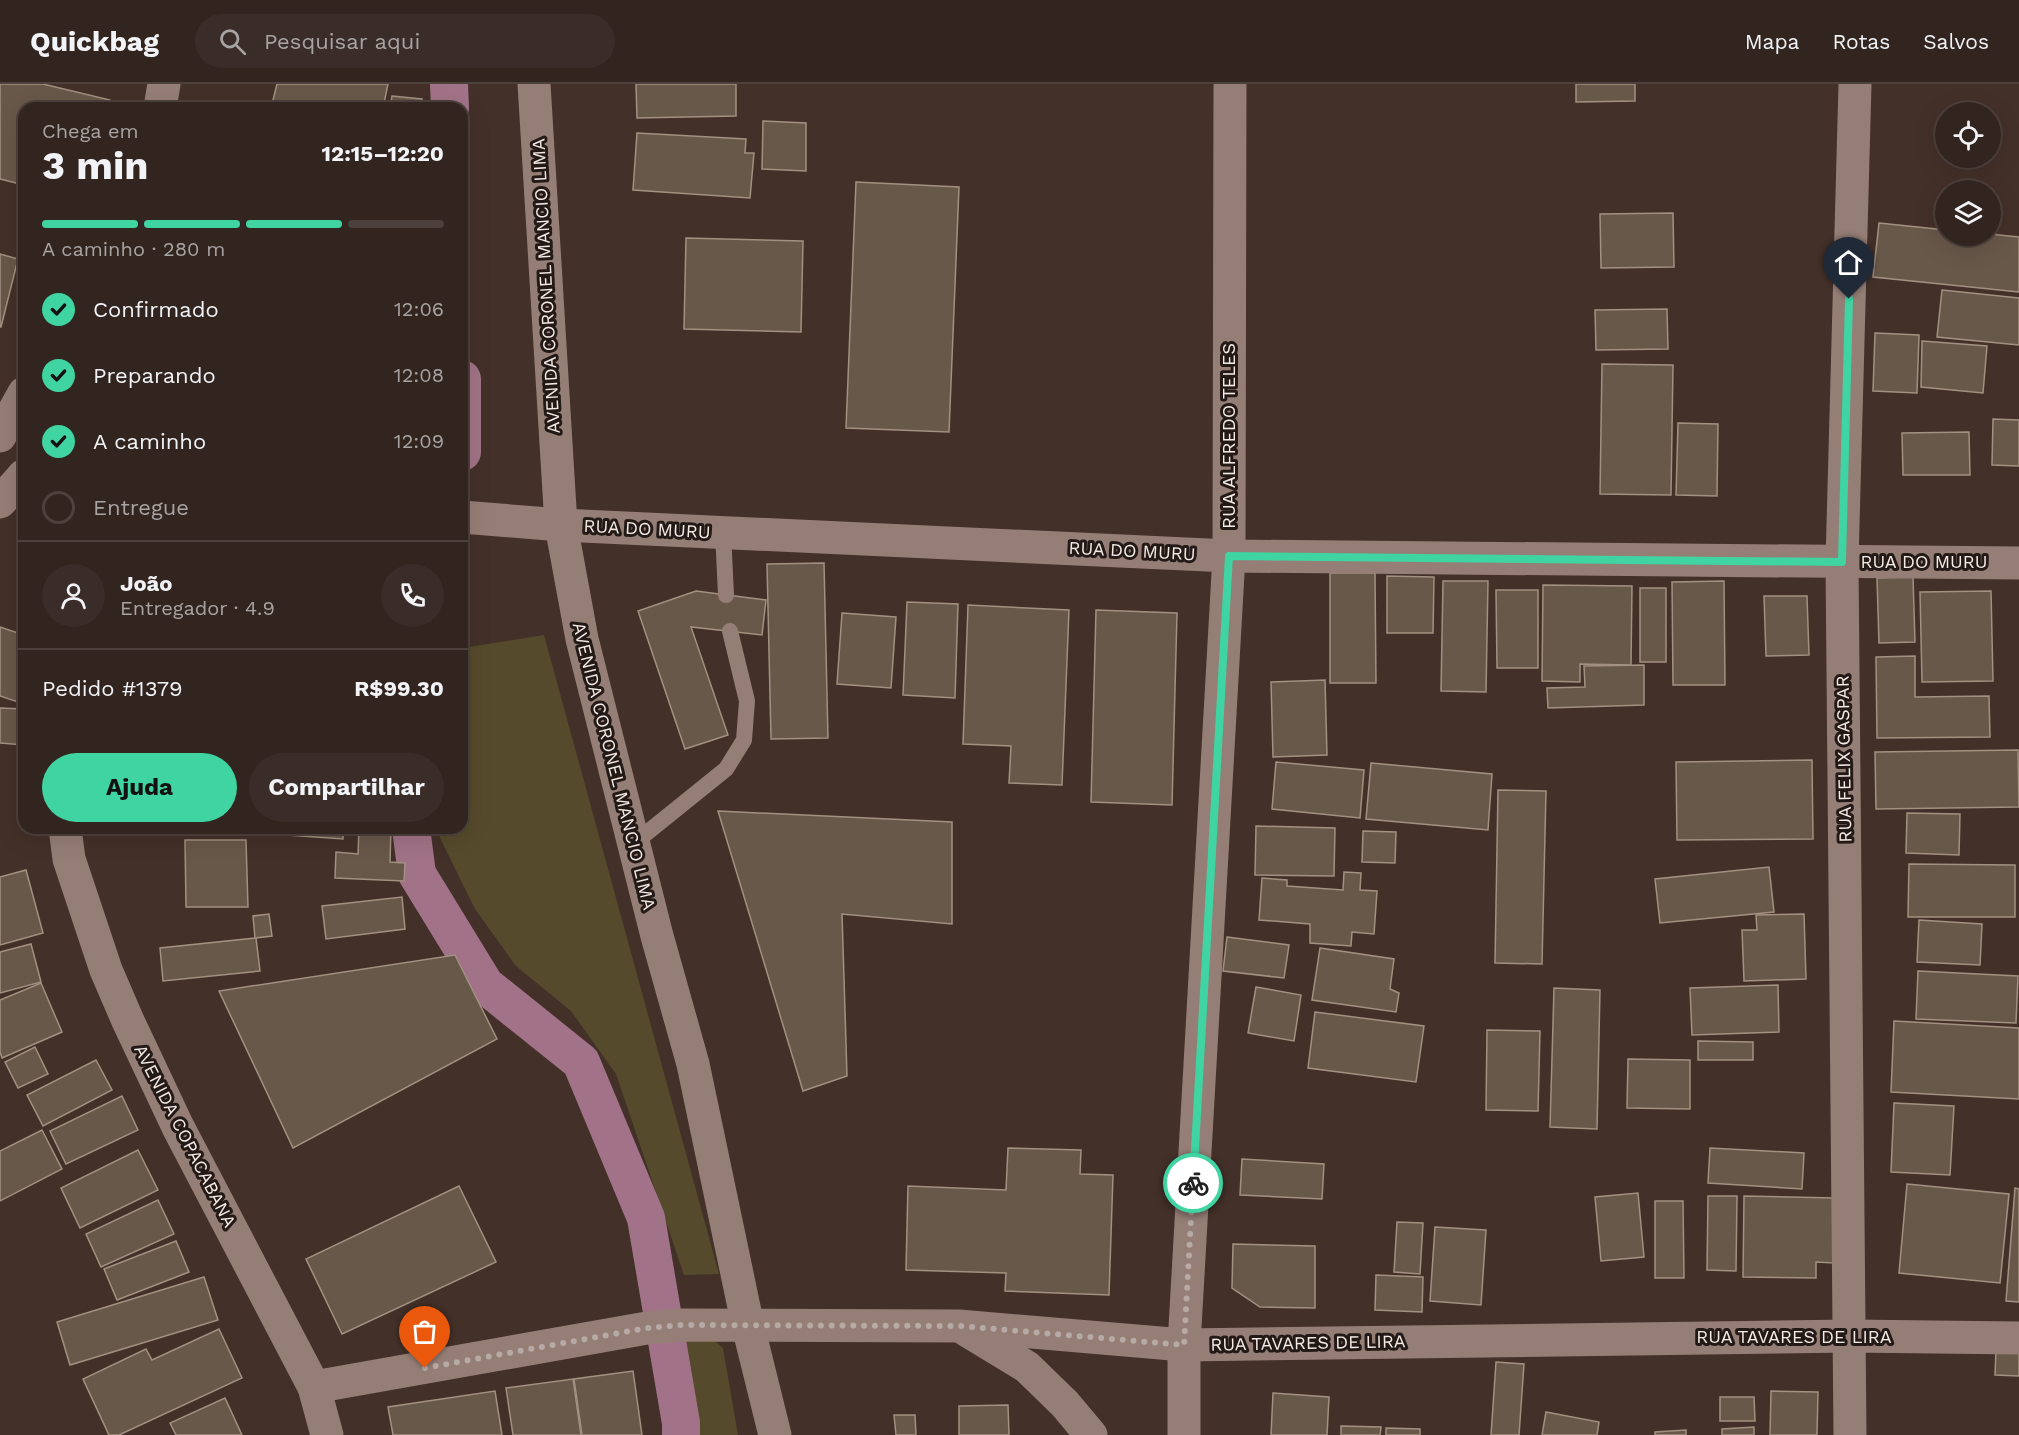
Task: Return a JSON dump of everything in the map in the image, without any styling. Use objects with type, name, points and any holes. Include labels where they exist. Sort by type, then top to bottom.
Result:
[{"type":"street","points":[[161,102],[164,84]]},
{"type":"street","name":"AVENIDA CORONEL MANCIO LIMA","points":[[534,84],[561,525],[582,639],[633,844],[693,1064],[748,1326],[775,1435]]},
{"type":"street","name":"RUA ALFREDO TELES","points":[[1184,1435],[1184,1345],[1229,556],[1230,84]]},
{"type":"street","name":"RUA FELIX GASPAR","points":[[1850,1435],[1842,562],[1856,84]]},
{"type":"street","points":[[0,502],[18,482]]},
{"type":"street","name":"RUA DO MURU","points":[[468,517],[561,525],[1229,556],[2019,562]]},
{"type":"street","name":"AVENIDA COPACABANA","points":[[66,834],[69,859],[79,891],[106,970],[128,1021],[178,1126],[314,1387],[327,1435]]},
{"type":"street","name":"RUA TAVARES DE LIRA","points":[[314,1387],[647,1328],[681,1325],[960,1326],[1184,1345],[1850,1336],[2019,1338]]},
{"type":"street","points":[[960,1326],[1028,1367],[1065,1404],[1091,1435]]},
{"type":"lane","points":[[723,532],[726,595]]},
{"type":"lane","points":[[633,844],[726,769],[744,740],[747,701],[730,631]]},
{"type":"shaded area","points":[[544,635],[719,1274],[684,1275],[616,1074],[571,1011],[516,966],[475,909],[440,838],[439,834],[468,834],[468,647]]},
{"type":"shaded area","points":[[703,1331],[723,1348],[738,1435],[689,1435],[671,1337]]},
{"type":"building","points":[[0,84],[43,84],[110,100],[110,102],[18,102],[18,184],[0,179]]},
{"type":"building","points":[[277,84],[388,84],[384,102],[272,102]]},
{"type":"building","points":[[636,84],[736,84],[736,116],[637,118]]},
{"type":"building","points":[[1576,84],[1635,84],[1635,101],[1576,102]]},
{"type":"building","points":[[392,96],[422,99],[422,102],[391,102]]},
{"type":"building","points":[[763,121],[806,123],[806,171],[762,169]]},
{"type":"building","points":[[637,133],[746,139],[745,153],[754,153],[750,198],[633,190]]},
{"type":"building","points":[[856,182],[959,187],[949,432],[846,428]]},
{"type":"building","points":[[1673,213],[1674,267],[1601,268],[1600,214]]},
{"type":"building","points":[[1879,223],[1935,229],[1935,246],[2001,246],[2001,235],[2019,237],[2019,292],[1873,277]]},
{"type":"building","points":[[686,238],[803,241],[801,332],[684,329]]},
{"type":"building","points":[[0,254],[18,259],[1,327],[0,327]]},
{"type":"building","points":[[1942,290],[2019,298],[2019,345],[1937,337]]},
{"type":"building","points":[[1667,309],[1668,349],[1596,350],[1595,310]]},
{"type":"building","points":[[1875,333],[1919,335],[1917,393],[1873,391]]},
{"type":"building","points":[[1922,341],[1987,346],[1983,393],[1921,387]]},
{"type":"building","points":[[1602,364],[1673,365],[1671,495],[1600,494]]},
{"type":"building","points":[[1993,419],[2019,420],[2019,466],[1992,465]]},
{"type":"building","points":[[1678,423],[1718,424],[1717,496],[1676,495]]},
{"type":"building","points":[[1969,432],[1970,475],[1903,475],[1902,433]]},
{"type":"building","points":[[824,563],[828,738],[771,739],[767,564]]},
{"type":"building","points":[[1330,573],[1375,573],[1376,683],[1330,683]]},
{"type":"building","points":[[1387,576],[1434,577],[1433,633],[1387,633]]},
{"type":"building","points":[[1913,577],[1915,642],[1879,643],[1877,578]]},
{"type":"building","points":[[1443,581],[1488,581],[1486,692],[1441,691]]},
{"type":"building","points":[[1724,581],[1725,685],[1673,685],[1672,582]]},
{"type":"building","points":[[1543,585],[1632,586],[1631,665],[1580,664],[1580,682],[1542,681]]},
{"type":"building","points":[[1640,588],[1666,588],[1666,662],[1640,662]]},
{"type":"building","points":[[1496,590],[1538,590],[1538,668],[1497,668]]},
{"type":"building","points":[[696,591],[766,600],[762,635],[691,627],[728,735],[685,749],[638,611]]},
{"type":"building","points":[[1991,591],[1993,681],[1922,682],[1920,592]]},
{"type":"building","points":[[1764,596],[1807,596],[1809,655],[1766,656]]},
{"type":"building","points":[[907,602],[958,604],[955,698],[903,695]]},
{"type":"building","points":[[968,605],[1069,610],[1062,785],[1009,783],[1011,746],[963,744]]},
{"type":"building","points":[[1096,610],[1177,613],[1172,805],[1091,802]]},
{"type":"building","points":[[842,613],[896,617],[891,688],[837,684]]},
{"type":"building","points":[[0,627],[18,633],[18,702],[0,696]]},
{"type":"building","points":[[1915,656],[1915,697],[1989,696],[1990,737],[1877,738],[1876,657]]},
{"type":"building","points":[[1644,665],[1644,705],[1548,708],[1547,688],[1585,687],[1584,666]]},
{"type":"building","points":[[1325,680],[1327,755],[1273,757],[1271,682]]},
{"type":"building","points":[[0,708],[18,709],[18,744],[0,743]]},
{"type":"building","points":[[2018,750],[2019,807],[1876,809],[1875,752]]},
{"type":"building","points":[[1812,760],[1813,839],[1677,840],[1676,762]]},
{"type":"building","points":[[1276,762],[1364,770],[1360,818],[1272,809]]},
{"type":"building","points":[[1371,763],[1492,774],[1488,830],[1366,819]]},
{"type":"building","points":[[1498,790],[1546,791],[1542,964],[1495,963]]},
{"type":"building","points":[[718,811],[952,822],[952,924],[842,914],[847,1076],[803,1091]]},
{"type":"building","points":[[1907,813],[1960,814],[1959,855],[1906,853]]},
{"type":"building","points":[[1256,826],[1335,828],[1334,876],[1255,875]]},
{"type":"building","points":[[1363,831],[1396,832],[1395,863],[1362,862]]},
{"type":"building","points":[[272,834],[343,834],[343,839]]},
{"type":"building","points":[[359,834],[391,834],[390,862],[405,863],[404,881],[335,878],[336,852],[358,854]]},
{"type":"building","points":[[185,840],[246,840],[248,907],[186,907]]},
{"type":"building","points":[[1909,864],[2015,865],[2015,917],[1908,917]]},
{"type":"building","points":[[1769,867],[1774,912],[1660,923],[1655,879]]},
{"type":"building","points":[[26,870],[43,933],[0,945],[0,877]]},
{"type":"building","points":[[1344,872],[1361,873],[1360,890],[1377,891],[1374,934],[1352,932],[1351,946],[1310,943],[1310,924],[1259,920],[1262,878],[1287,880],[1287,886],[1343,890]]},
{"type":"building","points":[[402,897],[405,929],[326,939],[322,906]]},
{"type":"building","points":[[269,914],[272,936],[256,938],[260,971],[163,981],[160,948],[255,938],[253,916]]},
{"type":"building","points":[[1804,914],[1806,979],[1744,981],[1742,930],[1757,930],[1756,915]]},
{"type":"building","points":[[1919,920],[1982,924],[1980,965],[1917,962]]},
{"type":"building","points":[[1227,937],[1289,945],[1284,978],[1223,971]]},
{"type":"building","points":[[31,944],[41,982],[0,993],[0,952]]},
{"type":"building","points":[[1320,948],[1394,959],[1390,989],[1399,993],[1396,1012],[1312,1000]]},
{"type":"building","points":[[455,955],[497,1039],[293,1148],[219,991]]},
{"type":"building","points":[[1918,971],[2018,976],[2016,1023],[1916,1019]]},
{"type":"building","points":[[41,983],[62,1032],[2,1058],[0,1000]]},
{"type":"building","points":[[1778,985],[1779,1032],[1692,1035],[1690,988]]},
{"type":"building","points":[[1256,987],[1301,995],[1294,1041],[1248,1033]]},
{"type":"building","points":[[1554,988],[1600,990],[1597,1129],[1550,1127]]},
{"type":"building","points":[[1315,1012],[1424,1026],[1416,1082],[1308,1068]]},
{"type":"building","points":[[1894,1021],[2019,1028],[2019,1099],[1891,1092]]},
{"type":"building","points":[[1487,1030],[1540,1031],[1538,1111],[1486,1110]]},
{"type":"building","points":[[1698,1041],[1753,1042],[1753,1060],[1698,1060]]},
{"type":"building","points":[[35,1047],[48,1074],[18,1088],[5,1062]]},
{"type":"building","points":[[1628,1059],[1690,1060],[1690,1109],[1627,1108]]},
{"type":"building","points":[[96,1060],[112,1090],[43,1126],[27,1095]]},
{"type":"building","points":[[122,1096],[138,1130],[66,1164],[50,1131]]},
{"type":"building","points":[[1894,1103],[1954,1106],[1950,1175],[1891,1172]]},
{"type":"building","points":[[42,1130],[62,1169],[0,1201],[0,1151]]},
{"type":"building","points":[[1008,1148],[1081,1150],[1080,1174],[1113,1175],[1109,1295],[1005,1291],[1006,1273],[906,1270],[908,1186],[1006,1190]]},
{"type":"building","points":[[1710,1148],[1804,1153],[1802,1189],[1708,1183]]},
{"type":"building","points":[[138,1150],[158,1190],[80,1228],[61,1188]]},
{"type":"building","points":[[1242,1159],[1324,1164],[1322,1199],[1240,1195]]},
{"type":"building","points":[[1907,1184],[2009,1194],[2000,1283],[1899,1273]]},
{"type":"building","points":[[459,1186],[496,1262],[342,1334],[306,1259]]},
{"type":"building","points":[[2015,1188],[2019,1189],[2019,1302],[2006,1301]]},
{"type":"building","points":[[1638,1193],[1644,1257],[1601,1261],[1595,1197]]},
{"type":"building","points":[[1708,1196],[1737,1196],[1736,1271],[1707,1270]]},
{"type":"building","points":[[1744,1196],[1835,1198],[1834,1263],[1816,1262],[1816,1278],[1743,1277]]},
{"type":"building","points":[[158,1200],[174,1234],[101,1267],[86,1234]]},
{"type":"building","points":[[1655,1201],[1683,1201],[1684,1278],[1655,1278]]},
{"type":"building","points":[[1397,1222],[1423,1223],[1420,1274],[1394,1272]]},
{"type":"building","points":[[1435,1227],[1486,1230],[1481,1305],[1430,1301]]},
{"type":"building","points":[[176,1241],[189,1272],[117,1300],[104,1269]]},
{"type":"building","points":[[1233,1244],[1315,1246],[1315,1308],[1260,1307],[1232,1288]]},
{"type":"building","points":[[1376,1275],[1423,1277],[1422,1312],[1375,1310]]},
{"type":"building","points":[[204,1277],[218,1320],[70,1365],[57,1322]]},
{"type":"building","points":[[219,1329],[242,1378],[119,1435],[109,1435],[83,1379],[146,1349],[152,1360]]},
{"type":"building","points":[[1996,1350],[2019,1351],[2019,1376],[1995,1375]]},
{"type":"building","points":[[1496,1362],[1524,1364],[1519,1435],[1491,1435]]},
{"type":"building","points":[[633,1371],[642,1435],[582,1435],[574,1379]]},
{"type":"building","points":[[573,1379],[581,1435],[513,1435],[506,1388]]},
{"type":"building","points":[[495,1391],[502,1435],[393,1435],[388,1407]]},
{"type":"building","points":[[1771,1391],[1818,1392],[1817,1435],[1770,1435]]},
{"type":"building","points":[[1273,1393],[1329,1397],[1327,1435],[1271,1435]]},
{"type":"building","points":[[1720,1397],[1754,1397],[1755,1421],[1720,1421]]},
{"type":"building","points":[[225,1398],[242,1435],[176,1435],[170,1423]]},
{"type":"building","points":[[1008,1405],[1009,1435],[959,1435],[959,1406]]},
{"type":"building","points":[[1546,1412],[1599,1422],[1597,1435],[1542,1435]]},
{"type":"building","points":[[894,1415],[915,1415],[916,1435],[896,1435]]},
{"type":"building","points":[[1341,1426],[1381,1427],[1380,1435],[1341,1435]]},
{"type":"building","points":[[1754,1427],[1754,1435],[1722,1435],[1722,1429]]},
{"type":"building","points":[[1386,1428],[1420,1429],[1420,1435],[1386,1435]]},
{"type":"building","points":[[1686,1430],[1686,1435],[1655,1435],[1655,1432]]},
{"type":"waterway","points":[[449,84],[450,102]]},
{"type":"waterway","points":[[412,834],[417,874],[485,985],[581,1062],[646,1218],[681,1423],[681,1435]]},
{"type":"way so far","points":[[425,1368],[647,1328],[681,1325],[960,1326],[1184,1345],[1193,1183]]},
{"type":"route","points":[[1193,1183],[1229,556],[1842,562],[1849,299]]}]
